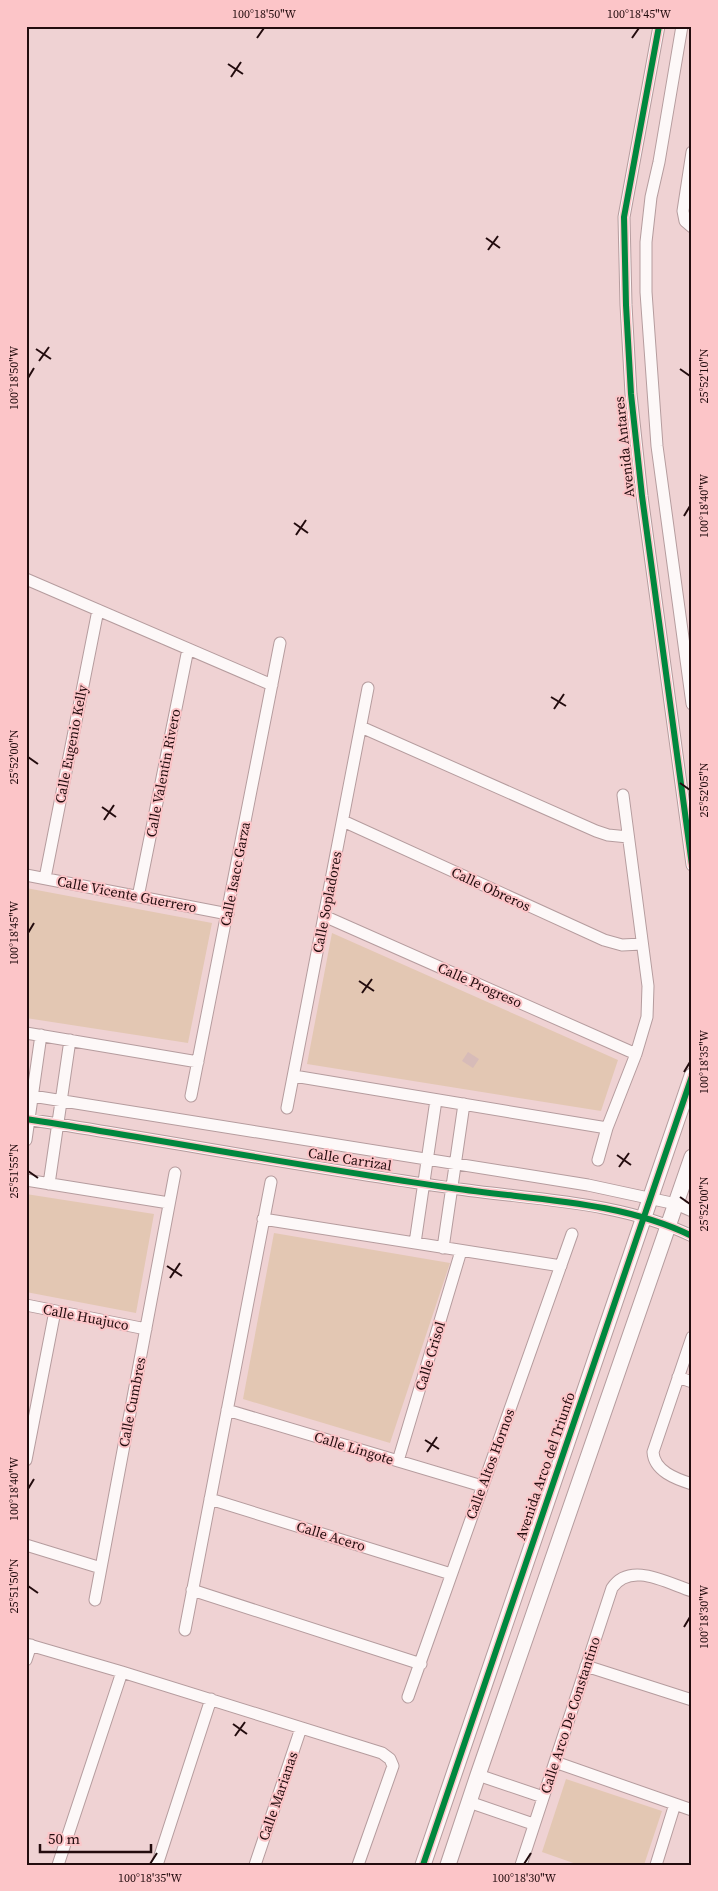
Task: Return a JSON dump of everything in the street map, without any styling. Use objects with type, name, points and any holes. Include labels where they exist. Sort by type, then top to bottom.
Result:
[{"type":"street","name":"Avenida Antares","points":[[660,26],[624,216],[626,305],[631,394],[642,496],[692,865]]},
{"type":"street","points":[[682,26],[659,162],[650,197],[646,242],[646,292],[657,446],[692,704]]},
{"type":"street","points":[[688,224],[683,210],[692,152]]},
{"type":"street","points":[[26,579],[272,685]]},
{"type":"street","name":"Calle Eugenio Kelly","points":[[45,878],[98,610]]},
{"type":"street","name":"Calle Isacc Garza","points":[[191,1096],[280,643]]},
{"type":"street","name":"Calle Valentin Rivero","points":[[138,896],[188,649]]},
{"type":"street","name":"Calle Sopladores","points":[[288,1108],[368,688]]},
{"type":"street","points":[[361,727],[596,831],[608,835],[628,837]]},
{"type":"street","points":[[598,1160],[607,1128],[636,1054],[647,1017],[648,1001],[642,944],[623,795]]},
{"type":"street","name":"Calle Obreros","points":[[343,821],[597,937],[622,945],[642,944]]},
{"type":"street","name":"Calle Vicente Guerrero","points":[[26,875],[228,914]]},
{"type":"street","name":"Calle Progreso","points":[[324,916],[636,1054]]},
{"type":"street","points":[[26,1033],[198,1062]]},
{"type":"street","points":[[26,1140],[29,1095],[41,1035]]},
{"type":"street","points":[[49,1184],[70,1040]]},
{"type":"street","points":[[294,1076],[607,1128]]},
{"type":"street","name":"Avenida Arco del Triunfo","points":[[423,1865],[692,1076]]},
{"type":"street","name":"Calle Carrizal","points":[[29,1095],[588,1185],[676,1204],[692,1211]]},
{"type":"street","points":[[415,1243],[436,1100]]},
{"type":"street","points":[[443,1248],[464,1104]]},
{"type":"street","name":"Calle Carrizal","points":[[28,1119],[424,1184],[590,1206],[643,1217],[669,1225],[692,1236]]},
{"type":"street","points":[[448,1865],[692,1157]]},
{"type":"street","name":"Calle Cumbres","points":[[95,1600],[175,1173]]},
{"type":"street","points":[[26,1180],[169,1203]]},
{"type":"street","points":[[185,1630],[270,1182]]},
{"type":"street","points":[[263,1219],[561,1266]]},
{"type":"street","name":"Calle Altos Hornos","points":[[408,1697],[572,1234]]},
{"type":"street","name":"Calle Crisol","points":[[398,1461],[461,1251]]},
{"type":"street","name":"Calle Huajuco","points":[[26,1305],[146,1329]]},
{"type":"street","points":[[26,1460],[55,1311]]},
{"type":"street","points":[[692,1338],[654,1452],[655,1462],[670,1475],[692,1484]]},
{"type":"street","points":[[678,1377],[692,1382]]},
{"type":"street","name":"Calle Lingote","points":[[227,1410],[482,1486]]},
{"type":"street","name":"Calle Acero","points":[[210,1499],[452,1574]]},
{"type":"street","points":[[26,1545],[101,1568]]},
{"type":"street","name":"Calle Arco De Constantino","points":[[525,1864],[533,1824],[612,1588],[617,1581],[631,1574],[640,1574],[692,1592]]},
{"type":"street","points":[[192,1590],[421,1664]]},
{"type":"street","points":[[26,1660],[28,1645],[374,1749],[387,1756],[393,1766],[358,1865]]},
{"type":"street","points":[[586,1666],[692,1700]]},
{"type":"street","points":[[58,1865],[122,1672]]},
{"type":"street","points":[[157,1865],[211,1700]]},
{"type":"street","name":"Calle Marianas","points":[[255,1865],[301,1728]]},
{"type":"street","points":[[555,1762],[692,1810]]},
{"type":"street","points":[[478,1775],[542,1797]]},
{"type":"street","points":[[469,1802],[533,1824]]},
{"type":"street","points":[[656,1865],[675,1804]]},
{"type":"shaded area","points":[[26,888],[212,923],[188,1043],[26,1018]]},
{"type":"shaded area","points":[[332,933],[618,1060],[601,1111],[307,1064]]},
{"type":"shaded area","points":[[26,1194],[154,1214],[136,1313],[26,1292]]},
{"type":"shaded area","points":[[274,1233],[450,1263],[390,1443],[243,1399]]},
{"type":"shaded area","points":[[566,1779],[662,1811],[644,1865],[579,1865],[542,1852]]},
{"type":"building","points":[[468,1052],[479,1059],[473,1068],[462,1061]]},
{"type":"cycle path","points":[[659,26],[624,217],[626,305],[631,394],[642,496],[692,865]]},
{"type":"cycle path","points":[[423,1865],[692,1076]]},
{"type":"cycle path","points":[[26,1119],[399,1180],[604,1208],[664,1224],[692,1236]]}]
